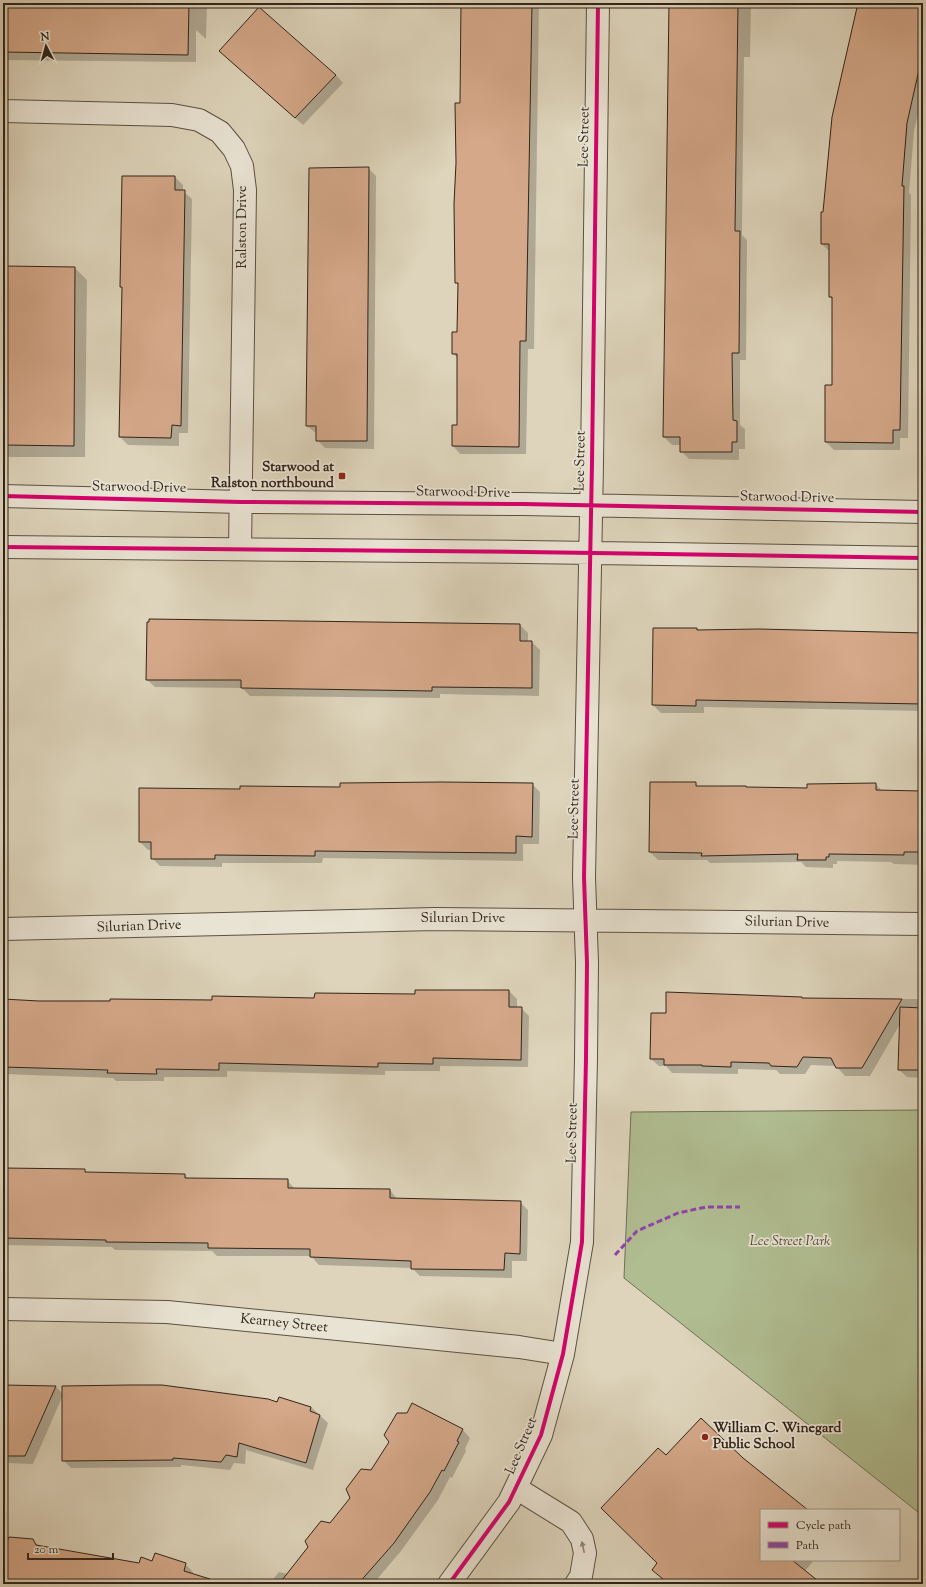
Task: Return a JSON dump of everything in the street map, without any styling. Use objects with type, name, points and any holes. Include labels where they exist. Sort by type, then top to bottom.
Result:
[{"type":"street","name":"Lee Street","points":[[449,1584],[509,1502],[541,1435],[564,1354],[582,1242],[586,1059],[586,920],[584,869],[598,3]]},
{"type":"street","name":"Ralston Drive","points":[[3,112],[172,115],[185,117],[199,120],[220,132],[234,149],[242,166],[245,190],[240,549]]},
{"type":"street","name":"Starwood Drive","points":[[3,496],[241,502],[923,512]]},
{"type":"street","points":[[3,547],[923,558]]},
{"type":"street","name":"Silurian Drive","points":[[3,929],[435,919],[923,924]]},
{"type":"street","name":"Kearney Street","points":[[3,1309],[167,1312],[519,1347],[564,1354]]},
{"type":"street","points":[[516,1488],[572,1522],[582,1539],[585,1553],[581,1576],[576,1584]]},
{"type":"green space","name":"Lee Street Park","points":[[923,1110],[923,1516],[624,1278],[631,1112]]},
{"type":"building","points":[[3,3],[189,3],[188,55],[3,52]]},
{"type":"building","points":[[461,3],[532,3],[526,341],[520,341],[519,447],[452,446],[452,425],[457,425],[457,354],[452,354],[452,332],[457,332],[458,283],[455,283],[454,204],[456,163],[455,103],[460,103]]},
{"type":"building","points":[[669,3],[738,3],[735,231],[740,231],[739,353],[732,353],[733,420],[737,421],[737,442],[732,442],[732,452],[680,452],[680,437],[663,437]]},
{"type":"building","points":[[858,3],[923,3],[923,52],[907,123],[902,186],[904,186],[900,430],[893,430],[893,443],[825,442],[825,385],[832,385],[832,297],[829,297],[829,244],[821,244],[821,212],[823,212],[832,117]]},
{"type":"building","points":[[259,7],[336,75],[295,118],[219,51]]},
{"type":"building","points":[[369,167],[367,441],[316,441],[316,426],[306,426],[309,168]]},
{"type":"building","points":[[122,176],[175,176],[175,190],[185,190],[181,426],[172,425],[171,438],[119,437],[122,287],[120,287]]},
{"type":"building","points":[[3,266],[75,267],[74,446],[3,445]]},
{"type":"building","points":[[149,619],[520,624],[520,641],[532,641],[532,688],[432,687],[432,691],[241,688],[241,680],[146,680],[147,622],[149,622]]},
{"type":"building","points":[[653,628],[923,633],[923,704],[696,700],[696,706],[652,705]]},
{"type":"building","points":[[650,782],[696,782],[696,786],[807,788],[807,784],[876,783],[876,790],[921,791],[920,852],[904,852],[904,855],[829,854],[829,857],[826,857],[826,860],[797,860],[798,854],[701,856],[702,853],[649,852]]},
{"type":"building","points":[[340,783],[533,783],[532,837],[516,836],[516,853],[315,851],[315,856],[215,855],[215,859],[151,859],[151,842],[139,842],[139,788],[240,789],[240,786],[340,787]]},
{"type":"building","points":[[415,990],[509,990],[509,1007],[522,1007],[521,1060],[433,1058],[433,1064],[378,1063],[378,1067],[219,1063],[219,1070],[156,1069],[157,1074],[107,1073],[108,1070],[3,1067],[3,999],[39,1001],[110,1001],[110,999],[212,1000],[212,996],[314,998],[315,993],[415,994]]},
{"type":"building","points":[[666,992],[802,998],[902,999],[862,1068],[836,1068],[831,1058],[803,1057],[797,1067],[771,1066],[769,1063],[731,1062],[731,1067],[664,1065],[664,1059],[650,1059],[651,1013],[666,1013]]},
{"type":"building","points":[[900,1007],[923,1008],[923,1070],[898,1070]]},
{"type":"building","points":[[3,1168],[85,1169],[85,1172],[185,1174],[185,1178],[288,1179],[288,1188],[390,1189],[390,1198],[521,1201],[520,1254],[505,1253],[504,1270],[411,1269],[411,1261],[310,1257],[310,1249],[208,1248],[208,1243],[106,1242],[106,1240],[3,1238]]},
{"type":"building","points":[[3,1385],[56,1386],[25,1456],[3,1456]]},
{"type":"building","points":[[162,1385],[268,1399],[277,1402],[279,1397],[311,1407],[310,1411],[320,1415],[306,1463],[239,1443],[237,1457],[226,1455],[221,1462],[173,1458],[173,1460],[62,1461],[62,1386]]},
{"type":"building","points":[[412,1403],[463,1429],[457,1441],[459,1442],[444,1471],[442,1470],[430,1492],[394,1543],[358,1584],[279,1584],[308,1547],[305,1541],[321,1521],[330,1523],[350,1498],[346,1489],[361,1469],[371,1470],[389,1442],[384,1435],[397,1413],[407,1413]]},
{"type":"building","points":[[701,1418],[743,1458],[807,1509],[760,1509],[760,1561],[793,1561],[822,1584],[669,1584],[652,1570],[657,1563],[601,1508],[658,1448],[666,1455]]},
{"type":"building","points":[[9,1537],[33,1539],[36,1545],[139,1563],[141,1557],[152,1561],[155,1553],[186,1563],[184,1571],[210,1579],[209,1584],[3,1584],[3,1549]]},
{"type":"marked path","points":[[615,1255],[637,1231],[678,1213],[706,1207],[740,1207]]},
{"type":"cycle path","points":[[449,1584],[509,1502],[541,1435],[563,1354],[582,1242],[587,963],[584,877],[592,463],[598,3]]},
{"type":"cycle path","points":[[3,496],[241,502],[523,504],[923,512]]},
{"type":"cycle path","points":[[3,547],[526,552],[923,558]]},
{"type":"place","name":"Starwood at Ralston northbound","points":[[342,476]]},
{"type":"place","name":"William C. Winegard Public School","points":[[705,1437]]}]
